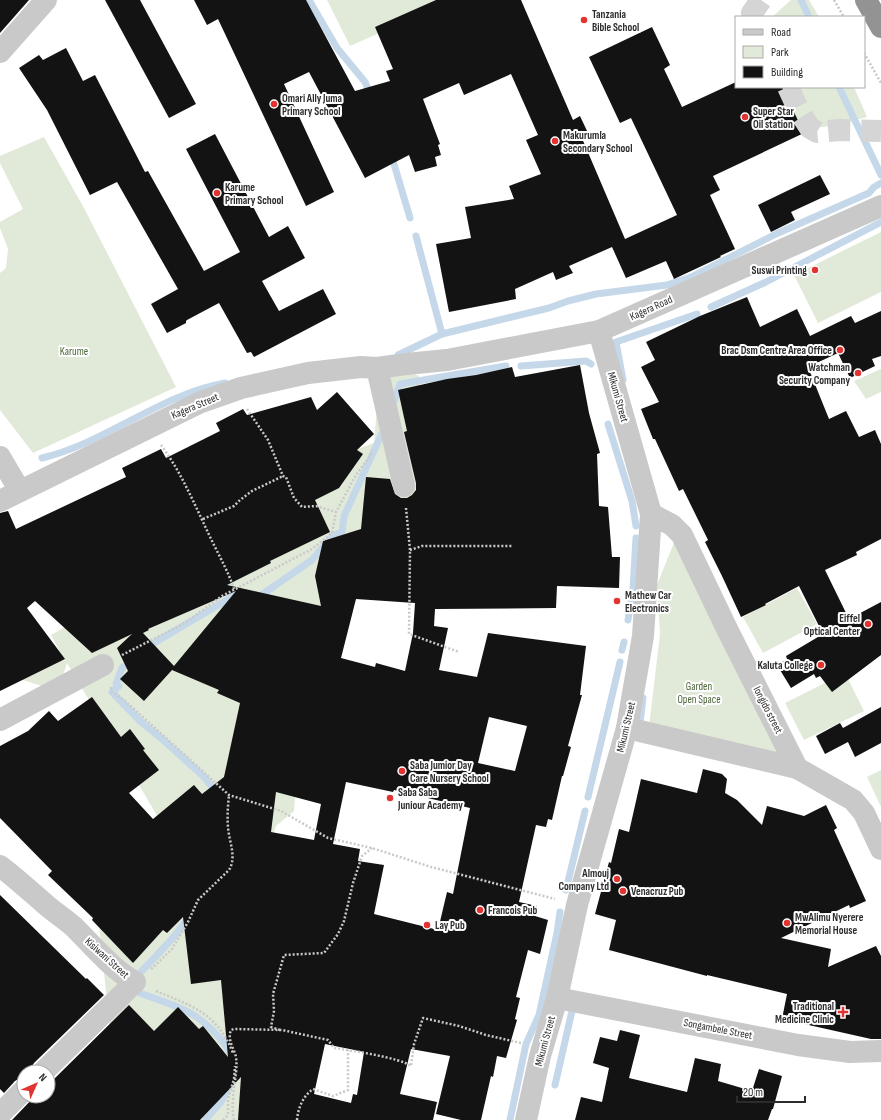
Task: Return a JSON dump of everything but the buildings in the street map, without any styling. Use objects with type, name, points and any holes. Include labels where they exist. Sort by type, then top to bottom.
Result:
[{"type":"highway","points":[[866,0],[881,27]]},
{"type":"street","points":[[0,52],[46,0]]},
{"type":"street","name":"Kagera Road","points":[[406,364],[447,360],[599,331],[881,206]]},
{"type":"street","name":"Mikumi Street","points":[[526,1120],[540,1056],[557,998],[577,905],[627,728],[643,636],[650,514],[599,331]]},
{"type":"street","name":"Kagera Street","points":[[0,501],[201,402],[241,388],[308,373],[361,367],[377,368],[406,364]]},
{"type":"street","points":[[377,368],[404,486]]},
{"type":"street","points":[[0,457],[20,491]]},
{"type":"street","name":"longido street","points":[[650,514],[672,524],[682,535],[727,629],[797,768]]},
{"type":"street","points":[[0,720],[103,665]]},
{"type":"street","points":[[627,728],[797,768],[853,800],[864,813],[881,849]]},
{"type":"street","name":"Kisiwani Street","points":[[0,866],[26,886],[72,926],[112,964],[135,982],[51,1064]]},
{"type":"street","name":"Songambele Street","points":[[557,998],[798,1045],[850,1052],[881,1051]]},
{"type":"street","points":[[0,1114],[16,1098]]},
{"type":"path","points":[[834,0],[843,16]]},
{"type":"path","points":[[865,55],[881,83]]},
{"type":"path","points":[[241,388],[245,405],[268,440],[282,476],[286,477],[294,498],[302,507],[316,506],[336,512]]},
{"type":"path","points":[[148,428],[172,460],[226,566],[234,589]]},
{"type":"path","points":[[373,449],[371,455],[356,475],[336,512],[332,533],[312,549],[222,596],[185,623],[103,665],[112,692],[125,701],[228,795],[281,811],[328,838],[372,848],[431,868],[577,905]]},
{"type":"path","points":[[203,519],[234,506],[252,491],[282,476]]},
{"type":"path","points":[[404,486],[410,550],[408,634],[459,652]]},
{"type":"path","points":[[410,550],[422,546],[513,546]]},
{"type":"path","points":[[223,1120],[228,1115],[228,1098],[234,1079],[235,1064],[234,1056],[223,1034],[211,1018],[188,1004],[135,982],[172,949],[188,922],[198,900],[232,866],[234,857],[228,826],[228,795]]},
{"type":"path","points":[[372,848],[362,856],[353,883],[344,921],[338,934],[324,953],[284,955],[273,994],[274,1011],[271,1027],[328,1040],[334,1048],[398,1060],[411,1066],[414,1044],[423,1018],[460,1026],[486,1035],[526,1044]]},
{"type":"path","points":[[234,1120],[232,1102],[237,1070],[235,1055],[230,1042],[231,1030],[282,1030]]},
{"type":"path","points":[[297,1120],[298,1112],[306,1093],[313,1089],[333,1096],[348,1090],[348,1050]]},
{"type":"green space","points":[[327,0],[476,0],[386,30],[350,46]]},
{"type":"green space","points":[[791,0],[809,0],[818,16],[773,16]]},
{"type":"green space","points":[[778,88],[854,88],[867,117],[832,126],[802,129]]},
{"type":"green space","name":"Karume","points":[[44,137],[84,208],[176,387],[33,453],[0,410],[0,273],[6,268],[8,249],[0,228],[0,222],[23,209],[0,163],[0,156]]},
{"type":"green space","points":[[881,232],[881,292],[818,323],[794,275]]},
{"type":"green space","points":[[381,360],[419,376],[432,457],[413,529],[273,682],[296,785],[294,811],[276,826],[268,848],[279,1120],[171,1120],[110,1030],[96,897],[172,841],[67,663],[58,691],[0,673],[2,642],[65,661],[51,635],[146,581],[332,458],[374,443]]},
{"type":"green space","points":[[881,369],[881,392],[866,399],[854,381]]},
{"type":"green space","name":"Garden Open Space","points":[[677,535],[780,758],[649,727],[660,634],[657,585]]},
{"type":"green space","points":[[797,588],[817,624],[763,653],[743,617]]},
{"type":"green space","points":[[845,673],[864,711],[804,740],[785,703]]},
{"type":"green space","points":[[881,770],[881,807],[867,777]]},
{"type":"waterway","points":[[309,0],[337,48],[365,82],[371,95]]},
{"type":"waterway","points":[[801,0],[809,16]]},
{"type":"waterway","points":[[839,88],[881,175]]},
{"type":"waterway","points":[[391,154],[410,218]]},
{"type":"waterway","points":[[398,357],[398,355],[442,334],[549,308],[568,301],[596,294],[667,285],[691,277],[776,234],[869,193],[874,187],[881,183]]},
{"type":"waterway","points":[[711,307],[766,282],[881,222]]},
{"type":"waterway","points":[[416,236],[442,334]]},
{"type":"waterway","points":[[623,380],[616,342],[697,314]]},
{"type":"waterway","points":[[521,366],[586,361],[591,364]]},
{"type":"waterway","points":[[392,407],[400,384],[506,366]]},
{"type":"waterway","points":[[42,458],[66,451],[88,442],[178,398],[201,389],[225,383]]},
{"type":"waterway","points":[[608,424],[632,501],[636,526]]},
{"type":"waterway","points":[[257,598],[312,560],[332,536],[342,532],[344,516],[385,427]]},
{"type":"waterway","points":[[633,589],[636,538]]},
{"type":"waterway","points":[[147,649],[154,643],[239,594]]},
{"type":"waterway","points":[[628,620],[632,595]]},
{"type":"waterway","points":[[622,650],[624,642]]},
{"type":"waterway","points":[[132,660],[122,668],[116,684],[119,686],[112,692],[140,721],[204,777],[217,793]]},
{"type":"waterway","points":[[588,797],[620,662]]},
{"type":"waterway","points":[[640,723],[643,698]]},
{"type":"waterway","points":[[566,890],[585,811]]},
{"type":"waterway","points":[[510,1120],[526,1044],[539,1015],[557,933],[560,912]]},
{"type":"waterway","points":[[140,973],[172,939],[190,916]]},
{"type":"waterway","points":[[140,993],[191,1013],[218,1036],[231,1055]]},
{"type":"waterway","points":[[555,1085],[572,1011]]},
{"type":"waterway","points":[[206,1119],[221,1102],[230,1085]]},
{"type":"tunnel","points":[[754,16],[752,13],[761,0]]},
{"type":"tunnel","points":[[788,88],[799,111],[810,128],[817,132],[839,130],[881,131]]},
{"type":"place","name":"Tanzania Bible School","points":[[584,20]]},
{"type":"place","name":"Omari Ally Juma Primary School","points":[[274,104]]},
{"type":"place","name":"Super Star Oil station","points":[[745,117]]},
{"type":"place","name":"Makurumla Secondary School","points":[[555,141]]},
{"type":"place","name":"Karume Primary School","points":[[217,193]]},
{"type":"place","name":"Suswi Printing","points":[[815,270]]},
{"type":"place","name":"Brac Dsm Centre Area Office","points":[[840,350]]},
{"type":"place","name":"Watchman Security Company","points":[[858,373]]},
{"type":"place","name":"Mathew Car Electronics","points":[[617,601]]},
{"type":"place","name":"Eiffel Optical Center","points":[[868,624]]},
{"type":"place","name":"Kaluta College","points":[[821,665]]},
{"type":"place","name":"Saba Jumior Day Care Nursery School","points":[[402,771]]},
{"type":"place","name":"Saba Saba Juniour Academy","points":[[390,798]]},
{"type":"place","name":"Almouj Company Ltd","points":[[617,879]]},
{"type":"place","name":"Venacruz Pub","points":[[623,891]]},
{"type":"place","name":"Francois Pub","points":[[480,910]]},
{"type":"place","name":"MwAlimu Nyerere Memorial House","points":[[787,923]]},
{"type":"place","name":"Lay Pub","points":[[427,925]]},
{"type":"place","name":"Traditional Medicine Clinic","points":[[843,1012]]}]
